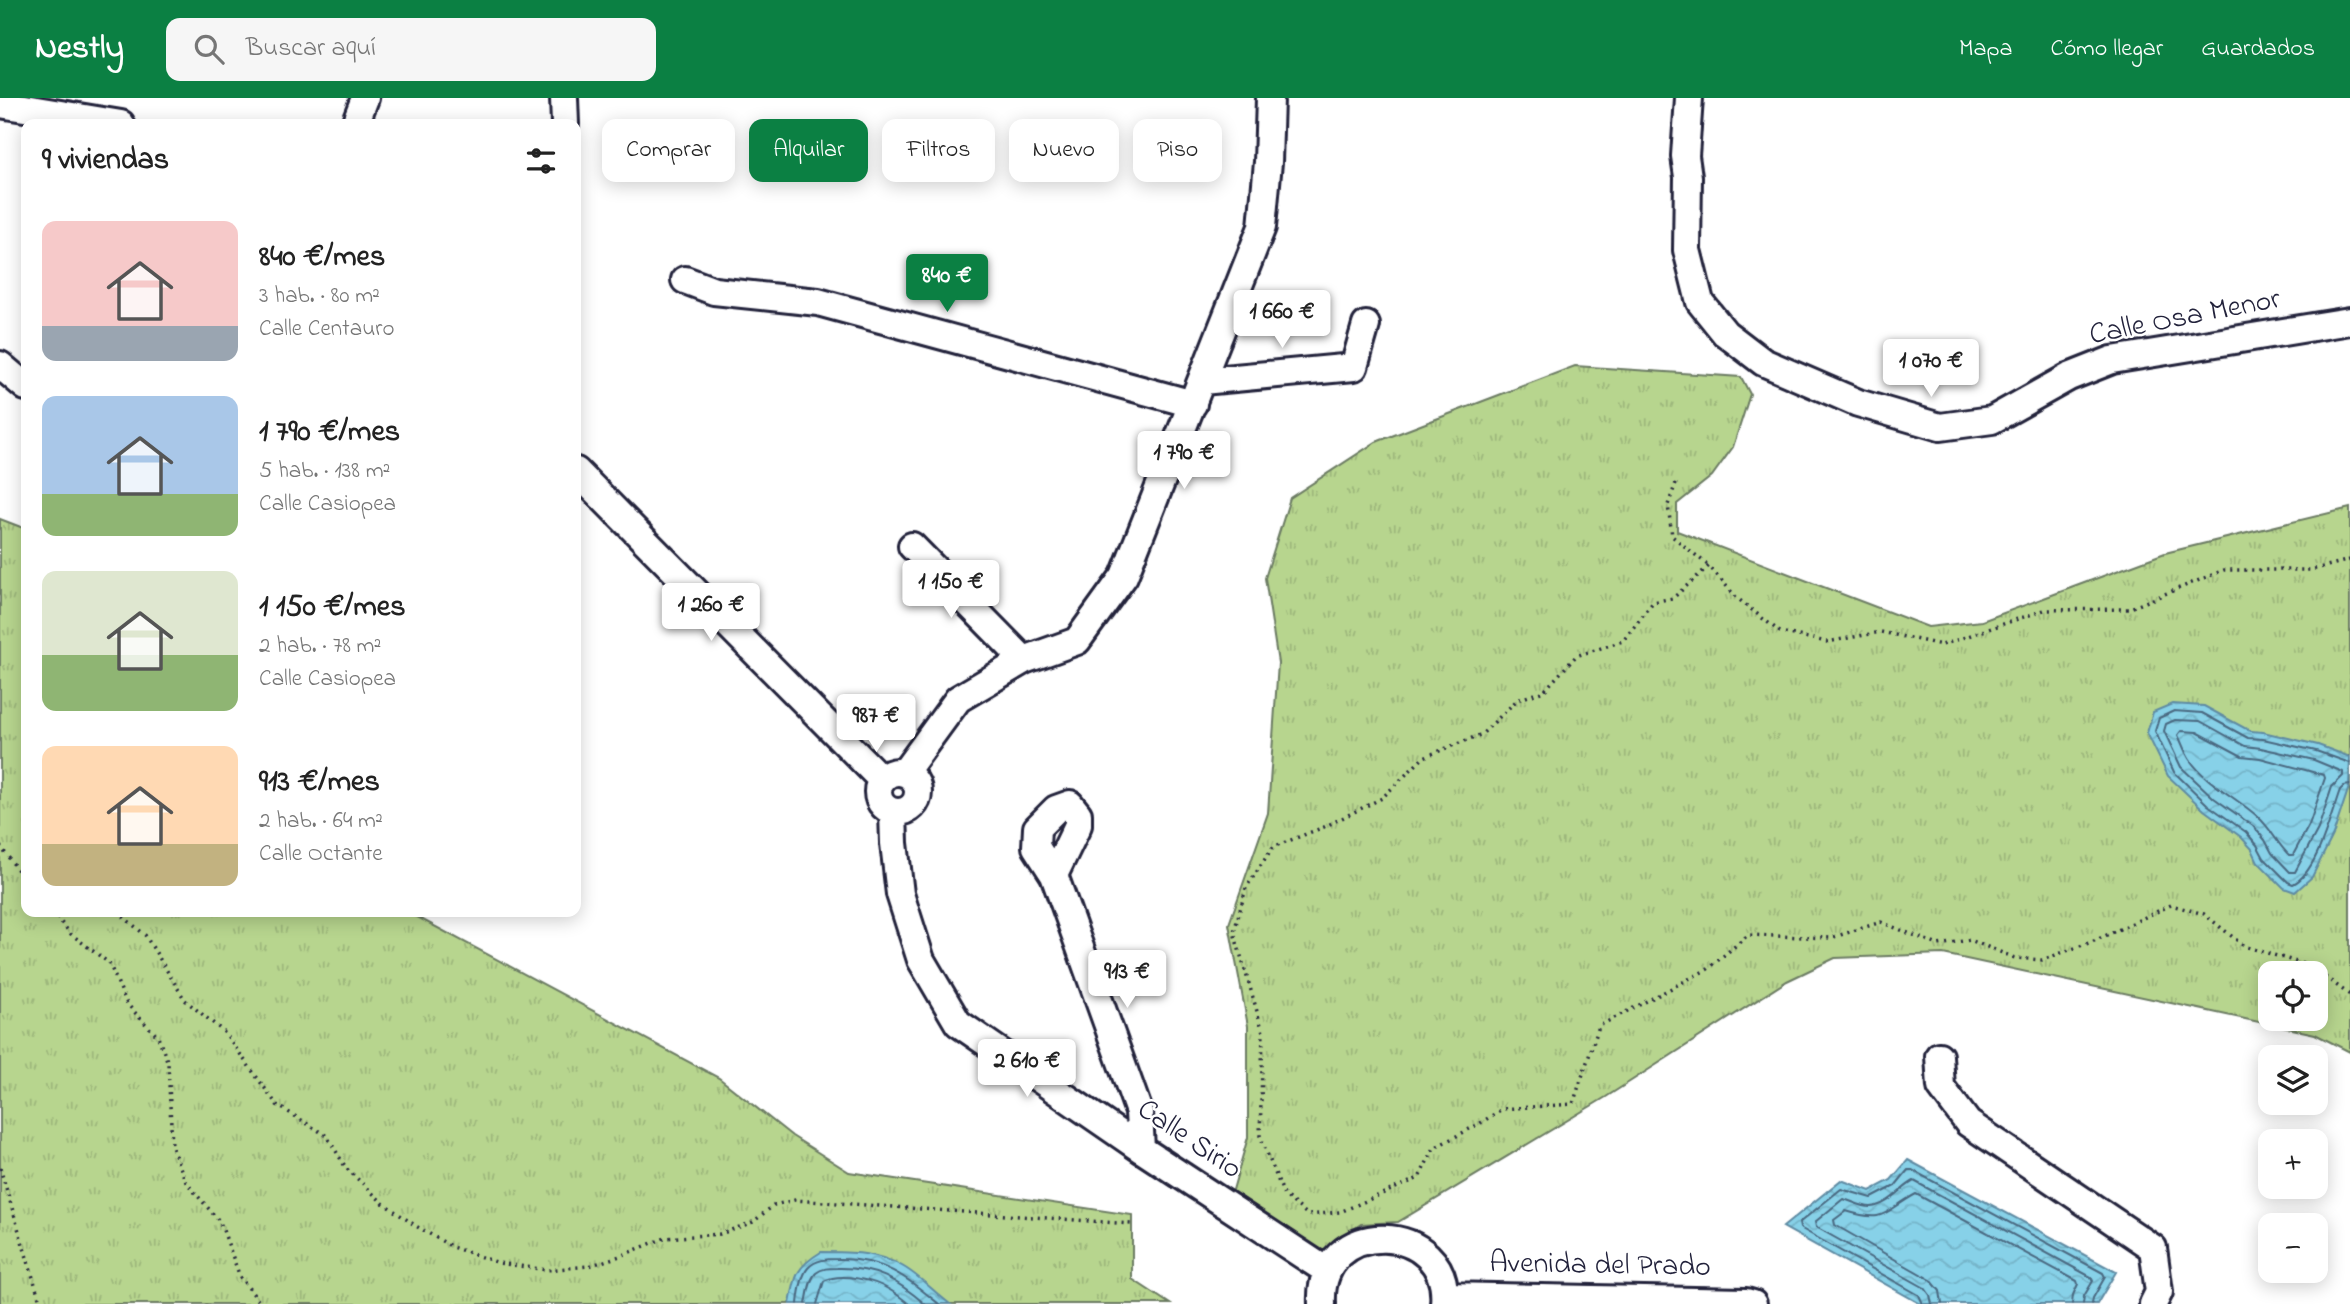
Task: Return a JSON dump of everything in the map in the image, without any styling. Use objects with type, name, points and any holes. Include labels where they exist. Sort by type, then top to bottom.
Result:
[{"type":"street","points":[[357,119],[365,98]]},
{"type":"street","points":[[564,98],[565,119]]},
{"type":"street","points":[[581,476],[893,776],[958,699],[1024,660],[1077,641],[1124,576],[1262,227],[1270,98]]},
{"type":"street","name":"Calle Osa Menor","points":[[1689,98],[1685,156],[1688,177],[1686,250],[1700,302],[1725,334],[1763,362],[1858,403],[1940,426],[1992,421],[2069,377],[2112,360],[2350,321]]},
{"type":"street","points":[[0,104],[91,119]]},
{"type":"street","points":[[685,280],[713,292],[818,302],[1198,393],[1354,367],[1366,325]]},
{"type":"street","points":[[0,365],[21,383]]},
{"type":"street","points":[[912,546],[1024,660]]},
{"type":"street","name":"Calle Sirio","points":[[893,776],[878,795],[880,803],[893,812],[900,894],[921,960],[958,1023],[1141,1149],[1327,1271]]},
{"type":"street","points":[[1054,875],[1139,1112],[1141,1149]]},
{"type":"street","points":[[1939,1056],[1941,1087],[1968,1123],[2153,1248],[2159,1292],[2153,1304]]},
{"type":"street","points":[[1322,1304],[1321,1291],[1327,1271],[1341,1253],[1361,1241],[1384,1237],[1407,1242],[1426,1255],[1439,1274],[1444,1300]]},
{"type":"street","name":"Avenida del Prado","points":[[1444,1300],[1753,1304]]},
{"type":"path","points":[[1676,483],[1668,505],[1672,536],[1709,566],[1737,598],[1780,632],[1827,642],[1881,632],[1942,645],[2044,610],[2128,609],[2224,570],[2311,570],[2350,560]]},
{"type":"path","points":[[1709,566],[1673,598],[1653,602],[1623,641],[1576,656],[1544,691],[1517,700],[1482,734],[1424,757],[1382,798],[1324,827],[1273,847],[1246,888],[1234,932],[1263,1032],[1260,1136],[1284,1195],[1308,1215],[1340,1212],[1419,1178],[1434,1148],[1502,1109],[1573,1104],[1599,1026],[1708,969],[1748,935],[1831,939],[1881,922],[1938,945],[1970,940],[2015,958],[2042,960],[2094,941],[2171,905],[2204,914],[2244,946],[2310,966],[2350,995]]},
{"type":"path","points":[[0,846],[21,874]]},
{"type":"path","points":[[56,917],[71,934],[109,963],[127,1004],[158,1037],[168,1063],[172,1147],[176,1158],[186,1182],[220,1222],[240,1277],[261,1304]]},
{"type":"path","points":[[124,917],[145,935],[186,1000],[225,1033],[276,1105],[327,1136],[346,1168],[383,1203],[452,1247],[499,1262],[547,1270],[589,1266],[665,1238],[720,1234],[753,1222],[774,1205],[796,1200],[1132,1224]]},
{"type":"path","points":[[0,1168],[41,1304]]},
{"type":"green space","points":[[1575,366],[1741,377],[1750,394],[1733,447],[1712,476],[1677,504],[1677,531],[1928,627],[1982,621],[2165,553],[2350,508],[2350,1052],[2315,1034],[2301,1031],[2328,1031],[2328,961],[2258,961],[2258,1022],[1943,954],[1835,958],[1787,981],[1606,1097],[1398,1222],[1361,1224],[1318,1253],[1231,1197],[1248,1137],[1248,1026],[1229,924],[1268,813],[1278,663],[1265,578],[1290,498],[1376,442]]},
{"type":"green space","points":[[0,519],[21,527],[21,917],[417,917],[719,1078],[792,1136],[849,1172],[1132,1215],[1132,1279],[1170,1304],[0,1304]]},
{"type":"water","points":[[2172,704],[2204,706],[2250,731],[2318,745],[2350,757],[2349,787],[2333,835],[2312,877],[2295,892],[2284,888],[2258,862],[2252,849],[2241,837],[2204,810],[2168,776],[2147,733],[2153,712]]},
{"type":"water","points":[[1908,1160],[2116,1272],[2097,1304],[1921,1304],[1783,1227],[1841,1180],[1870,1191],[1891,1180]]},
{"type":"water","points":[[821,1252],[863,1254],[893,1261],[915,1274],[950,1304],[790,1304],[798,1273]]}]
